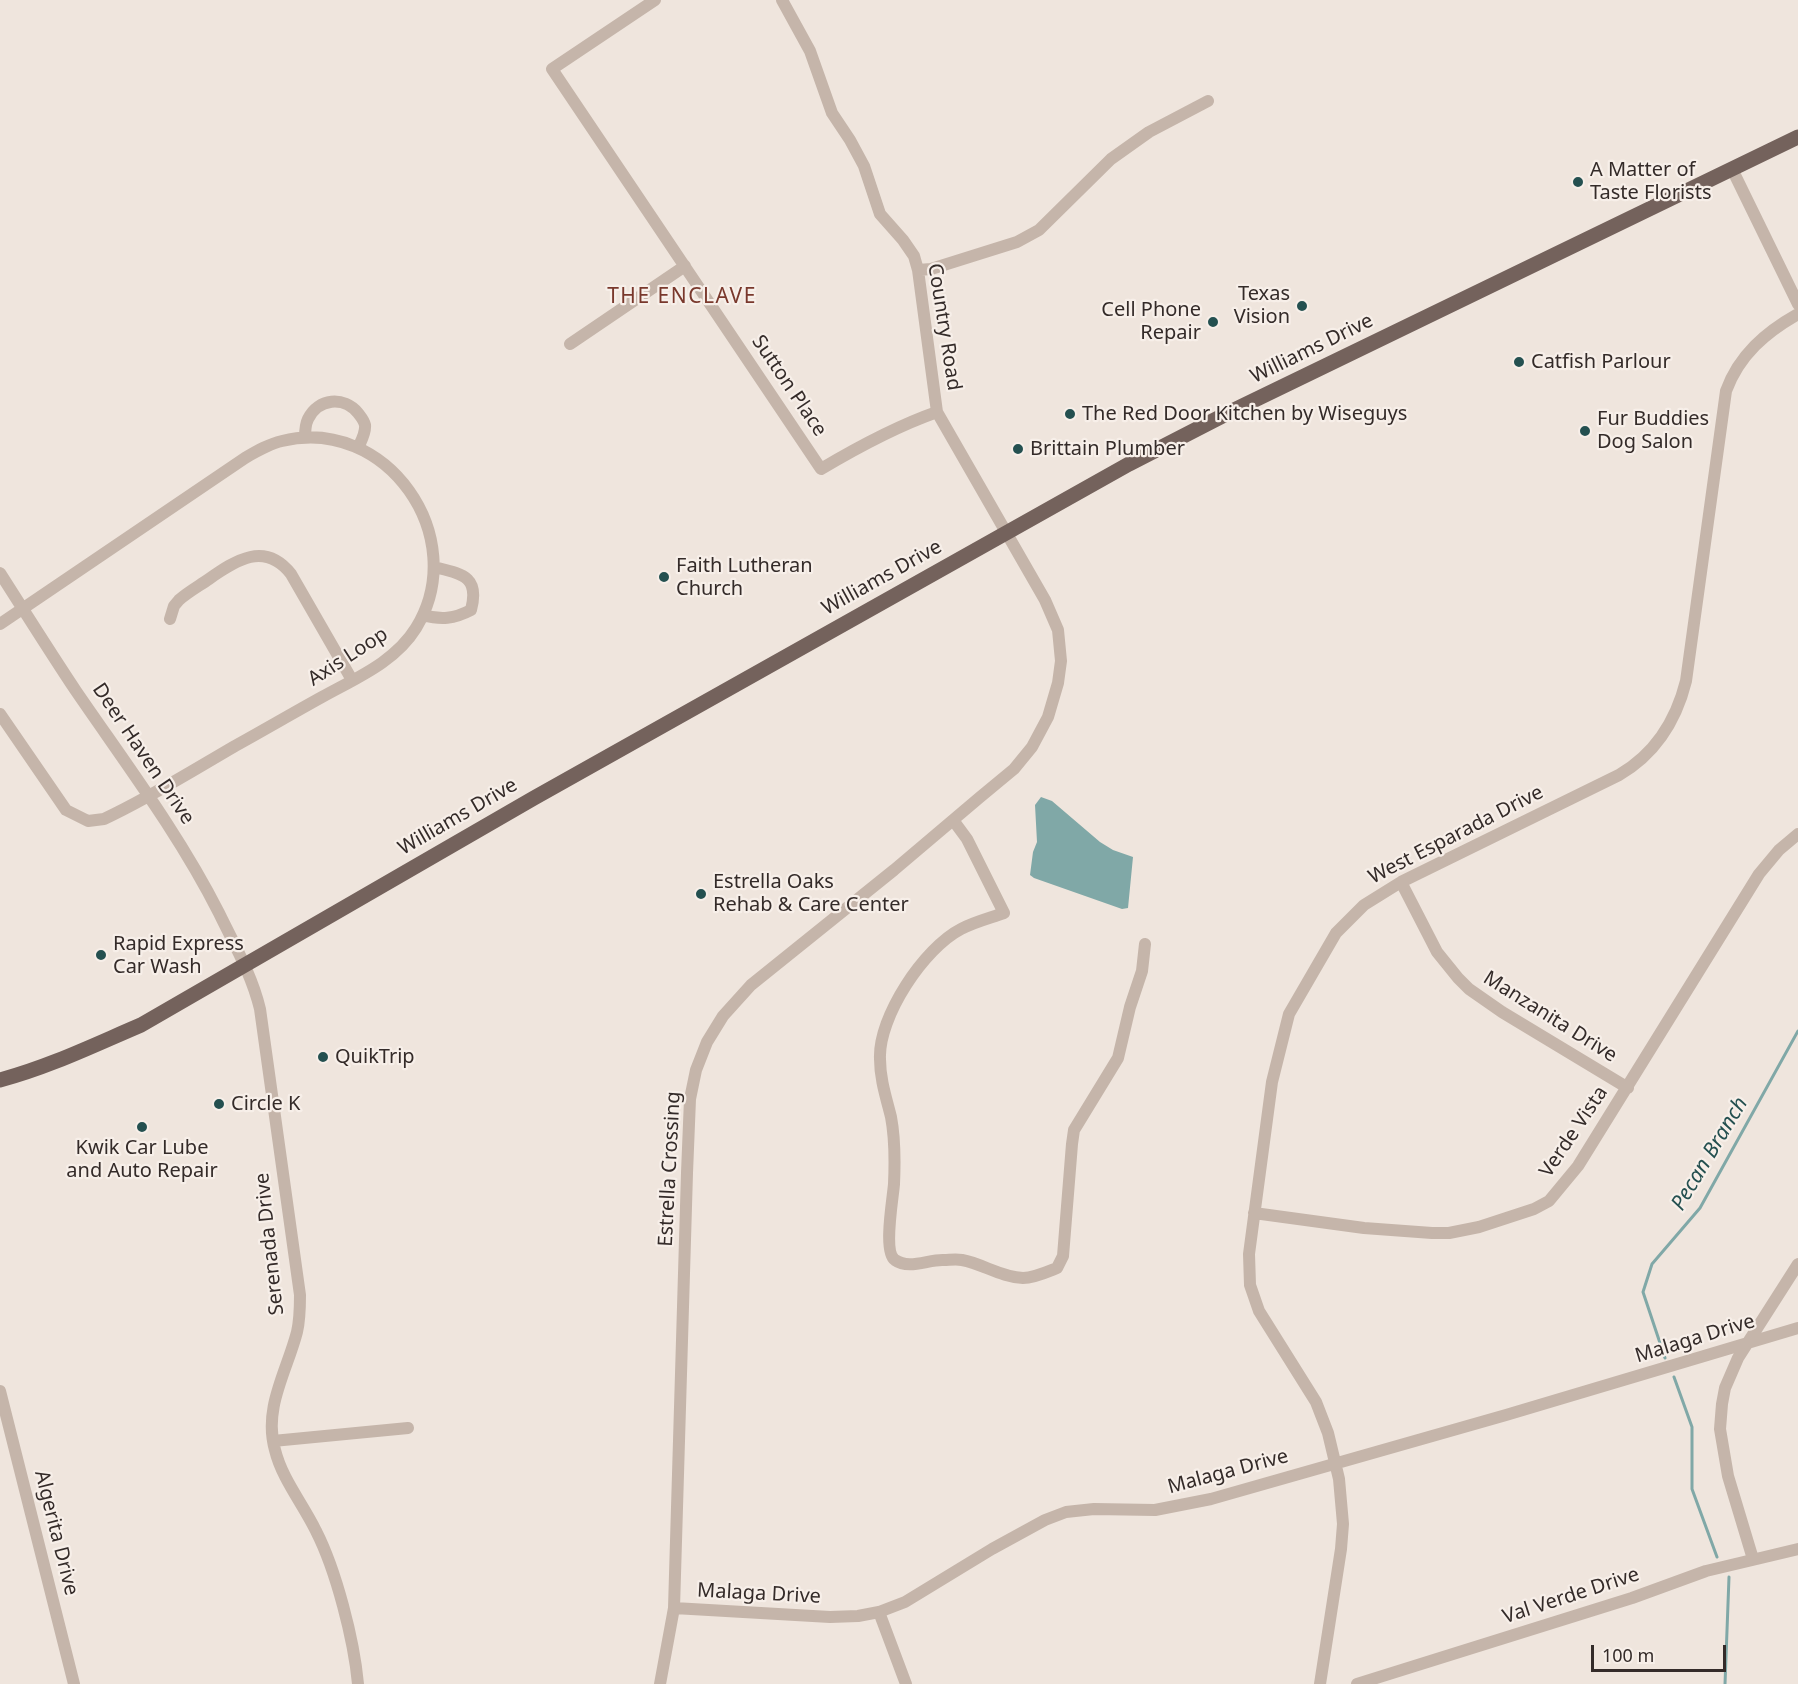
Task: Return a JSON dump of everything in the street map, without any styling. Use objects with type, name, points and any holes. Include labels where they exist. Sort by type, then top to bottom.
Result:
[{"type":"main road","name":"Williams Drive","points":[[0,1080],[82,1052],[141,1024],[543,793],[1129,464],[1232,411],[1798,137]]},
{"type":"street","name":"Sutton Place","points":[[655,0],[552,69],[821,469],[849,452],[920,418],[938,412]]},
{"type":"street","name":"Country Road","points":[[782,0],[810,51],[832,113],[864,166],[880,214],[914,256],[918,270],[938,412],[1006,533]]},
{"type":"street","points":[[918,270],[930,269],[1029,237],[1040,230],[1110,160],[1149,132],[1208,101]]},
{"type":"street","points":[[1732,169],[1798,304]]},
{"type":"street","points":[[570,344],[685,267]]},
{"type":"street","name":"West Esparada Drive","points":[[1320,1684],[1342,1543],[1342,1510],[1336,1464],[1328,1433],[1316,1402],[1263,1319],[1254,1299],[1249,1271],[1254,1213],[1272,1082],[1289,1014],[1336,933],[1364,905],[1401,882],[1619,775],[1635,766],[1660,739],[1676,712],[1686,680],[1726,391],[1740,364],[1756,343],[1798,314]]},
{"type":"street","points":[[305,438],[308,417],[316,408],[329,402],[340,401],[354,408],[364,423],[364,432],[358,448]]},
{"type":"street","name":"Axis Loop","points":[[0,624],[254,452],[275,443],[305,438],[325,439],[358,448],[374,457],[397,476],[416,502],[430,532],[435,555],[431,593],[423,615],[411,636],[396,652],[352,680],[104,819],[88,821],[71,814],[61,805],[0,714]]},
{"type":"street","name":"Estrella Crossing","points":[[660,1684],[675,1608],[690,1099],[696,1070],[707,1042],[723,1016],[751,985],[1014,769],[1032,747],[1048,717],[1058,683],[1061,661],[1058,630],[1045,600],[1006,533]]},
{"type":"street","points":[[170,620],[178,600],[238,559],[256,556],[274,560],[291,574],[352,680]]},
{"type":"street","points":[[423,615],[441,619],[456,618],[471,610],[475,596],[470,582],[460,574],[434,567]]},
{"type":"street","name":"Deer Haven Drive","points":[[0,573],[76,690],[149,794],[188,856],[244,964]]},
{"type":"street","points":[[952,820],[971,845],[1004,913],[961,929],[944,941],[919,967],[889,1017],[880,1046],[880,1061],[894,1144],[894,1184],[889,1242],[890,1254],[895,1260],[923,1264],[939,1259],[962,1260],[1005,1276],[1024,1278],[1057,1268],[1063,1256],[1074,1130],[1118,1058],[1130,1007],[1142,971],[1145,944]]},
{"type":"street","name":"Verde Vista","points":[[1254,1213],[1364,1228],[1432,1233],[1464,1230],[1518,1216],[1549,1201],[1578,1166],[1759,874],[1779,850],[1798,834]]},
{"type":"street","name":"Manzanita Drive","points":[[1401,882],[1437,952],[1469,989],[1492,1006],[1628,1088]]},
{"type":"street","name":"Serenada Drive","points":[[244,964],[252,981],[260,1009],[300,1295],[297,1331],[273,1402],[273,1441],[283,1472],[327,1554],[347,1627],[358,1684]]},
{"type":"street","points":[[1754,1559],[1728,1476],[1720,1429],[1722,1404],[1725,1388],[1735,1365],[1798,1264]]},
{"type":"street","name":"Malaga Drive","points":[[675,1608],[830,1617],[858,1617],[879,1612],[905,1602],[992,1549],[1045,1520],[1066,1512],[1094,1509],[1168,1509],[1242,1491],[1798,1328]]},
{"type":"street","name":"Algerita Drive","points":[[0,1391],[74,1684]]},
{"type":"street","points":[[273,1441],[408,1428]]},
{"type":"street","name":"Val Verde Drive","points":[[1357,1684],[1632,1598],[1706,1571],[1798,1549]]},
{"type":"street","points":[[879,1612],[906,1684]]},
{"type":"water","points":[[1041,797],[1052,801],[1100,842],[1113,850],[1133,857],[1128,908],[1122,909],[1030,875],[1033,852],[1037,842],[1035,805]]},
{"type":"waterway","name":"Pecan Branch","points":[[1665,1358],[1643,1292],[1652,1264],[1700,1208],[1798,1031]]},
{"type":"waterway","name":"Pecan Branch","points":[[1674,1377],[1692,1427],[1692,1489],[1717,1557]]},
{"type":"waterway","name":"Pecan Branch","points":[[1725,1684],[1729,1577]]},
{"type":"place","name":"A Matter of Taste Florists","points":[[1578,182]]},
{"type":"place","name":"Texas Vision","points":[[1302,306]]},
{"type":"place","name":"Cell Phone Repair","points":[[1213,322]]},
{"type":"place","name":"Catfish Parlour","points":[[1519,362]]},
{"type":"place","name":"The Red Door Kitchen by Wiseguys","points":[[1070,414]]},
{"type":"place","name":"Fur Buddies Dog Salon","points":[[1585,431]]},
{"type":"place","name":"Brittain Plumber","points":[[1018,449]]},
{"type":"place","name":"Faith Lutheran Church","points":[[664,577]]},
{"type":"place","name":"Estrella Oaks Rehab & Care Center","points":[[701,894]]},
{"type":"place","name":"Rapid Express Car Wash","points":[[101,955]]},
{"type":"place","name":"QuikTrip","points":[[323,1057]]},
{"type":"place","name":"Circle K","points":[[219,1104]]},
{"type":"place","name":"Kwik Car Lube and Auto Repair","points":[[142,1127]]},
{"type":"district","name":"THE ENCLAVE","points":[[682,297]]}]
